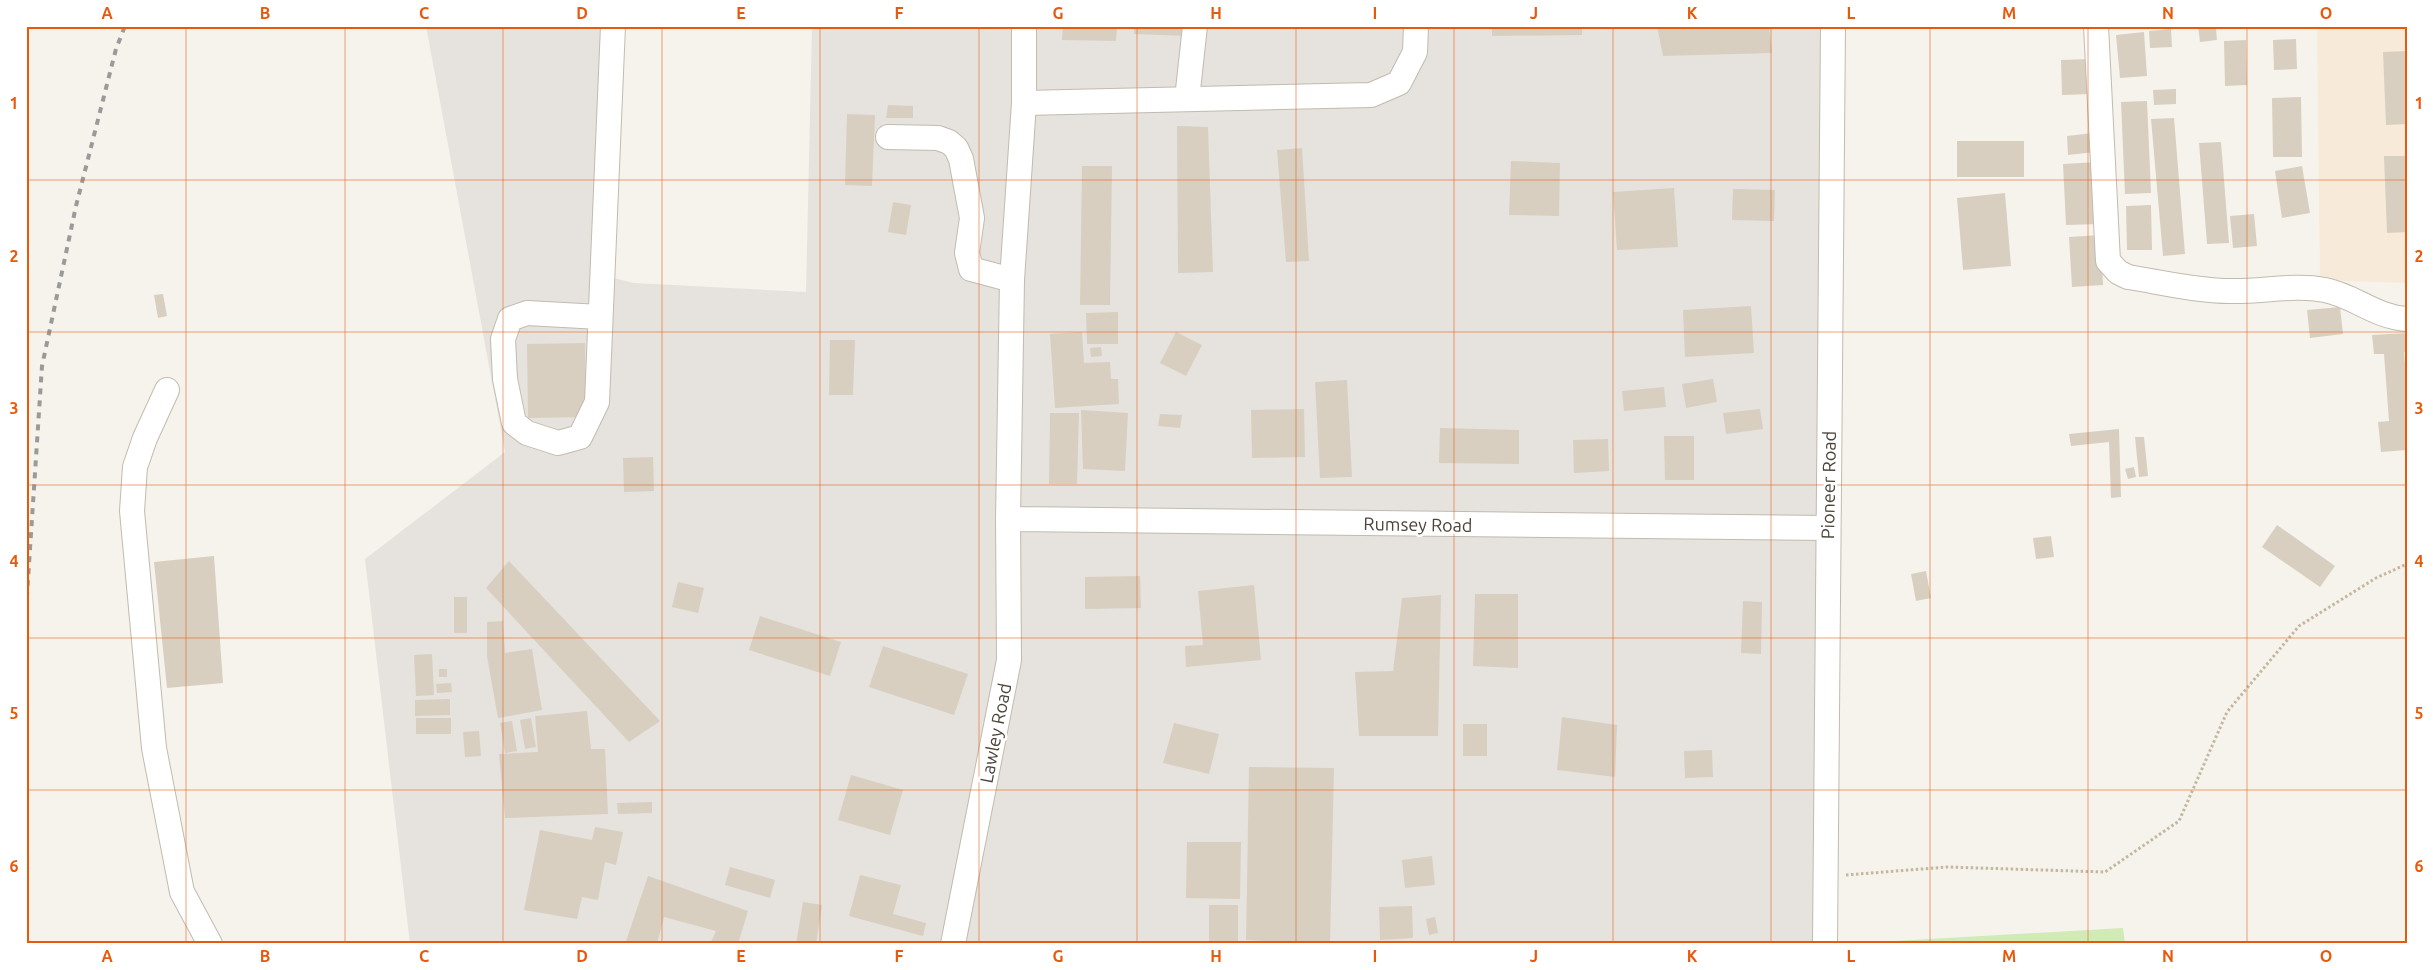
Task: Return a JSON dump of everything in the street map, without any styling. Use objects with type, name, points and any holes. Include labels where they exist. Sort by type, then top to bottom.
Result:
[{"type":"street","points":[[600,317],[528,313],[510,319],[503,339],[505,379],[514,423],[527,433],[558,443],[580,437],[597,402],[613,26]]},
{"type":"street","name":"Lawley Road","points":[[953,944],[1009,660],[1008,520],[1012,280],[1024,103],[1024,26]]},
{"type":"street","points":[[1187,99],[1195,26]]},
{"type":"street","points":[[1024,103],[1371,94],[1399,83],[1415,52],[1416,26]]},
{"type":"street","name":"Pioneer Road","points":[[1825,944],[1833,26]]},
{"type":"street","points":[[2096,26],[2108,262],[2118,272],[2128,277],[2228,292],[2324,290],[2336,293],[2381,314],[2407,319]]},
{"type":"street","points":[[888,137],[938,138],[949,142],[956,148],[961,159],[972,218],[967,253],[971,269],[1012,280]]},
{"type":"street","points":[[167,390],[135,467],[132,511],[154,748],[182,892],[210,944]]},
{"type":"street","name":"Rumsey Road","points":[[1008,520],[1828,528]]},
{"type":"path","points":[[1825,877],[1947,867],[2105,872],[2179,821],[2227,712],[2299,626],[2376,578],[2407,564]]},
{"type":"shaded area","points":[[426,26],[613,26],[601,275],[634,283],[806,292],[812,26],[1833,26],[1826,944],[410,944],[365,559],[505,452]]},
{"type":"shaded area","points":[[2317,26],[2407,26],[2407,283],[2320,280]]},
{"type":"green space","points":[[2123,928],[2125,944],[1877,944],[1877,942]]},
{"type":"building","points":[[1063,26],[1117,26],[1116,41],[1062,40]]},
{"type":"building","points":[[1134,26],[1189,26],[1189,36],[1134,34]]},
{"type":"building","points":[[1492,26],[1582,26],[1582,35],[1492,36]]},
{"type":"building","points":[[1657,26],[1769,26],[1772,53],[1663,56]]},
{"type":"building","points":[[2198,26],[2229,26],[2229,28],[2216,29],[2217,40],[2200,42]]},
{"type":"building","points":[[2171,29],[2172,47],[2150,48],[2149,31]]},
{"type":"building","points":[[2144,32],[2147,76],[2120,78],[2116,35]]},
{"type":"building","points":[[2296,39],[2297,69],[2274,70],[2273,40]]},
{"type":"building","points":[[2246,40],[2247,85],[2225,86],[2224,41]]},
{"type":"building","points":[[2407,51],[2407,124],[2386,125],[2383,52]]},
{"type":"building","points":[[2091,59],[2092,94],[2062,95],[2061,60]]},
{"type":"building","points":[[2176,89],[2176,104],[2154,105],[2153,90]]},
{"type":"building","points":[[2301,97],[2302,157],[2273,157],[2272,98]]},
{"type":"building","points":[[2147,101],[2151,193],[2125,194],[2121,102]]},
{"type":"building","points":[[888,105],[913,106],[913,118],[886,118]]},
{"type":"building","points":[[847,114],[875,115],[872,186],[845,185]]},
{"type":"building","points":[[2174,118],[2185,254],[2163,256],[2151,119]]},
{"type":"building","points":[[1177,126],[1208,127],[1213,272],[1178,273]]},
{"type":"building","points":[[2093,133],[2095,152],[2068,155],[2067,136]]},
{"type":"building","points":[[1957,141],[2024,141],[2024,177],[1957,177]]},
{"type":"building","points":[[2221,142],[2229,243],[2207,244],[2199,143]]},
{"type":"building","points":[[1302,148],[1309,261],[1286,262],[1277,150]]},
{"type":"building","points":[[2384,156],[2407,156],[2407,232],[2387,233]]},
{"type":"building","points":[[1511,161],[1560,163],[1559,216],[1509,215]]},
{"type":"building","points":[[2098,162],[2100,224],[2066,225],[2063,164]]},
{"type":"building","points":[[1082,166],[1112,166],[1110,305],[1080,305]]},
{"type":"building","points":[[2302,166],[2310,213],[2282,218],[2275,171]]},
{"type":"building","points":[[1674,188],[1678,247],[1617,250],[1613,192]]},
{"type":"building","points":[[1733,189],[1775,190],[1774,221],[1732,220]]},
{"type":"building","points":[[2005,193],[2011,266],[1963,270],[1957,198]]},
{"type":"building","points":[[893,202],[911,205],[906,235],[888,232]]},
{"type":"building","points":[[2151,205],[2152,250],[2127,250],[2126,206]]},
{"type":"building","points":[[2254,214],[2257,246],[2233,248],[2230,216]]},
{"type":"building","points":[[2101,235],[2103,285],[2072,287],[2069,237]]},
{"type":"building","points":[[163,294],[167,316],[158,318],[154,295]]},
{"type":"building","points":[[1751,306],[1754,353],[1685,357],[1683,310]]},
{"type":"building","points":[[2340,307],[2343,334],[2310,338],[2307,310]]},
{"type":"building","points":[[1118,312],[1118,344],[1087,344],[1086,313]]},
{"type":"building","points":[[1082,332],[1084,363],[1110,362],[1111,379],[1118,379],[1119,404],[1055,408],[1050,334]]},
{"type":"building","points":[[1176,332],[1202,345],[1186,376],[1160,363]]},
{"type":"building","points":[[2407,333],[2407,352],[2404,352],[2407,386],[2407,450],[2381,452],[2378,422],[2389,421],[2384,354],[2374,354],[2372,335]]},
{"type":"building","points":[[830,340],[855,340],[853,395],[829,395]]},
{"type":"building","points":[[585,343],[586,417],[528,418],[527,344]]},
{"type":"building","points":[[1101,347],[1102,356],[1091,357],[1090,348]]},
{"type":"building","points":[[1713,379],[1717,402],[1686,408],[1682,384]]},
{"type":"building","points":[[1347,380],[1352,477],[1320,478],[1315,382]]},
{"type":"building","points":[[1664,387],[1666,407],[1624,411],[1622,391]]},
{"type":"building","points":[[1304,409],[1305,457],[1252,458],[1251,410]]},
{"type":"building","points":[[1760,409],[1763,429],[1726,434],[1723,413]]},
{"type":"building","points":[[1081,410],[1128,413],[1125,471],[1083,469]]},
{"type":"building","points":[[1050,413],[1079,413],[1077,484],[1049,484]]},
{"type":"building","points":[[1160,414],[1182,415],[1180,428],[1158,426]]},
{"type":"building","points":[[1440,428],[1519,430],[1519,464],[1439,463]]},
{"type":"building","points":[[2119,429],[2121,497],[2111,498],[2109,442],[2071,446],[2069,434]]},
{"type":"building","points":[[1664,436],[1694,436],[1694,480],[1665,480]]},
{"type":"building","points":[[2135,437],[2144,437],[2148,476],[2139,477]]},
{"type":"building","points":[[1608,439],[1609,471],[1574,473],[1573,440]]},
{"type":"building","points":[[653,457],[654,491],[624,492],[623,458]]},
{"type":"building","points":[[2134,467],[2136,477],[2128,479],[2125,469]]},
{"type":"building","points":[[2277,525],[2335,566],[2320,587],[2262,547]]},
{"type":"building","points":[[2051,536],[2054,557],[2036,559],[2033,538]]},
{"type":"building","points":[[214,556],[223,683],[167,688],[154,562]]},
{"type":"building","points":[[509,561],[660,721],[629,742],[486,588]]},
{"type":"building","points":[[1926,571],[1931,598],[1916,601],[1911,574]]},
{"type":"building","points":[[1140,576],[1141,608],[1085,609],[1085,577]]},
{"type":"building","points":[[678,582],[704,588],[698,613],[672,607]]},
{"type":"building","points":[[1254,585],[1261,660],[1186,667],[1185,646],[1203,645],[1198,591]]},
{"type":"building","points":[[1475,594],[1518,594],[1518,668],[1473,666]]},
{"type":"building","points":[[1441,595],[1438,736],[1359,736],[1355,672],[1393,671],[1402,598]]},
{"type":"building","points":[[454,597],[467,597],[467,633],[454,633]]},
{"type":"building","points":[[1743,601],[1762,602],[1761,654],[1741,653]]},
{"type":"building","points":[[760,616],[841,642],[830,676],[749,650]]},
{"type":"building","points":[[503,621],[505,653],[532,649],[542,710],[498,718],[487,656],[487,622]]},
{"type":"building","points":[[883,646],[968,674],[954,715],[869,687]]},
{"type":"building","points":[[432,654],[434,695],[416,696],[414,655]]},
{"type":"building","points":[[439,669],[447,669],[447,677],[439,677]]},
{"type":"building","points":[[451,683],[452,692],[437,693],[436,684]]},
{"type":"building","points":[[450,699],[450,715],[415,716],[415,700]]},
{"type":"building","points":[[587,711],[591,749],[605,749],[608,814],[505,818],[499,754],[538,752],[535,716]]},
{"type":"building","points":[[1562,717],[1617,725],[1615,777],[1557,770]]},
{"type":"building","points":[[416,718],[451,718],[451,734],[416,734]]},
{"type":"building","points":[[531,718],[536,747],[525,749],[520,720]]},
{"type":"building","points":[[512,721],[517,751],[505,753],[500,723]]},
{"type":"building","points":[[1174,723],[1219,734],[1209,774],[1163,763]]},
{"type":"building","points":[[1463,724],[1487,724],[1487,756],[1463,756]]},
{"type":"building","points":[[479,731],[481,756],[465,757],[463,732]]},
{"type":"building","points":[[1712,750],[1713,777],[1685,778],[1684,751]]},
{"type":"building","points":[[1249,767],[1334,768],[1330,944],[1246,940]]},
{"type":"building","points":[[851,775],[903,790],[890,835],[838,820]]},
{"type":"building","points":[[652,802],[652,813],[618,814],[617,803]]},
{"type":"building","points":[[595,827],[623,832],[616,865],[605,862],[598,900],[582,897],[577,919],[524,910],[540,830],[592,840]]},
{"type":"building","points":[[1187,842],[1241,842],[1240,899],[1186,898]]},
{"type":"building","points":[[1432,856],[1435,885],[1405,888],[1402,860]]},
{"type":"building","points":[[730,867],[775,880],[770,898],[725,885]]},
{"type":"building","points":[[860,875],[901,885],[893,914],[926,923],[923,936],[849,916]]},
{"type":"building","points":[[648,876],[748,911],[738,944],[710,944],[716,931],[664,917],[657,944],[625,944]]},
{"type":"building","points":[[803,902],[822,905],[816,944],[796,944]]},
{"type":"building","points":[[1209,905],[1238,905],[1238,944],[1209,944]]},
{"type":"building","points":[[1412,906],[1413,938],[1380,940],[1379,907]]},
{"type":"building","points":[[1435,917],[1438,933],[1429,935],[1426,919]]},
{"type":"railway","points":[[26,610],[42,366],[76,206],[116,49],[125,26]]}]
